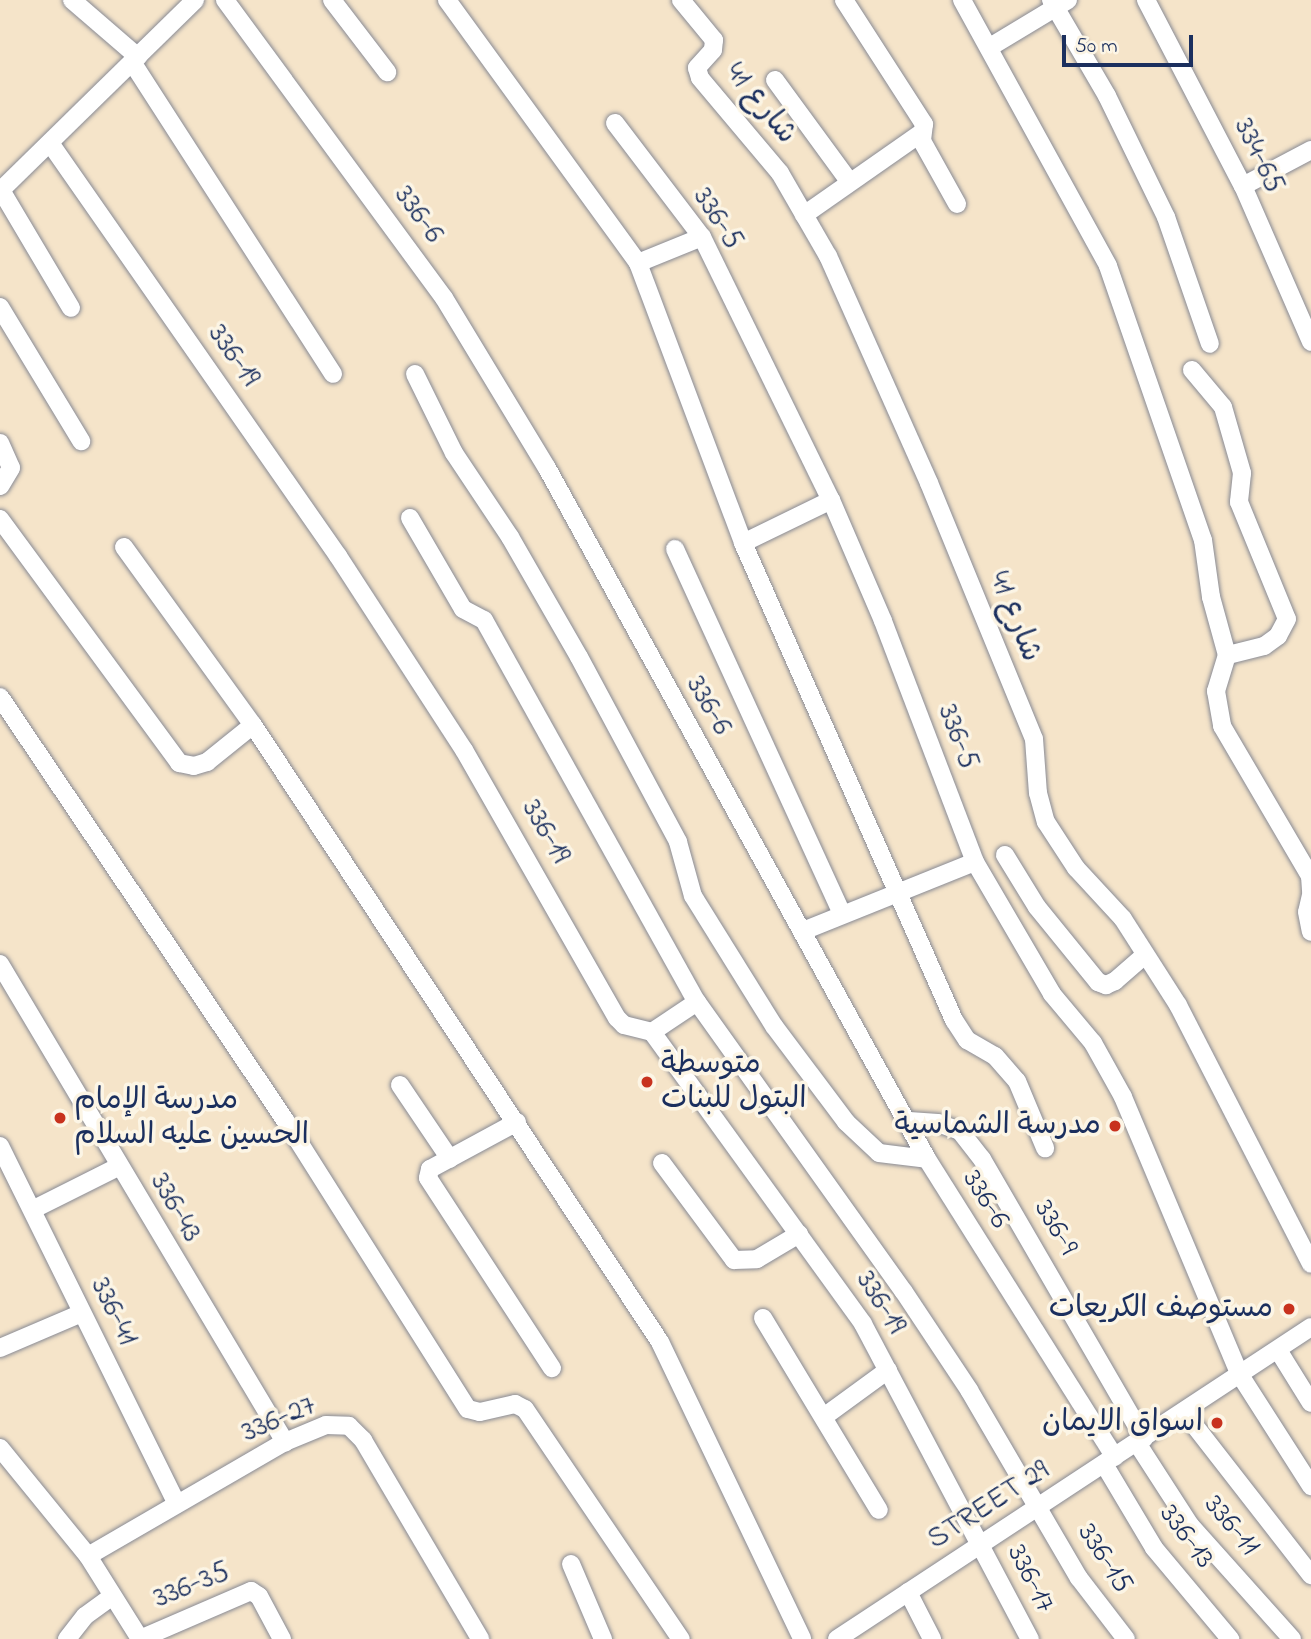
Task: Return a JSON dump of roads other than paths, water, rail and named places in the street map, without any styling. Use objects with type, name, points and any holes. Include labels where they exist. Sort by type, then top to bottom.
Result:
[{"type":"street","points":[[72,0],[135,60],[332,374]]},
{"type":"street","points":[[71,308],[1,190],[195,0]]},
{"type":"street","name":"336-6","points":[[225,0],[444,298],[547,468],[646,654],[803,930],[909,1121],[927,1159],[1109,1461]]},
{"type":"street","points":[[332,0],[387,72]]},
{"type":"street","points":[[447,0],[638,263],[743,543],[954,1020],[967,1040],[995,1056],[1017,1081],[1045,1148]]},
{"type":"street","name":"شارع 41","points":[[681,0],[714,40],[713,50],[697,68],[699,78],[780,173],[828,256],[929,483],[1034,739],[1038,793],[1046,822],[1076,868],[1123,919],[1144,956],[1178,1005],[1311,1264]]},
{"type":"street","points":[[844,0],[923,124],[921,133],[957,204]]},
{"type":"street","points":[[962,0],[1108,266],[1203,540],[1210,597],[1227,655],[1216,691],[1222,726],[1310,876],[1311,893],[1307,912],[1311,932]]},
{"type":"street","name":"334-65","points":[[1146,0],[1243,186],[1311,342]]},
{"type":"street","points":[[990,47],[1058,3],[1166,217],[1210,344]]},
{"type":"street","points":[[775,80],[849,181]]},
{"type":"street","name":"336-5","points":[[615,123],[702,237],[831,500],[883,621],[975,862],[1052,994],[1093,1043],[1123,1097],[1240,1375],[1311,1486]]},
{"type":"street","points":[[804,215],[921,133]]},
{"type":"street","name":"336-19","points":[[50,142],[338,556],[464,750],[617,1018],[652,1032],[863,1324],[981,1545]]},
{"type":"street","points":[[1243,186],[1311,150]]},
{"type":"street","points":[[638,263],[702,237]]},
{"type":"street","points":[[0,307],[82,440]]},
{"type":"street","points":[[1192,370],[1223,407],[1242,473],[1239,502],[1287,619],[1278,636],[1264,646],[1227,655]]},
{"type":"street","points":[[415,374],[454,453],[517,549],[678,842],[693,896],[774,1026],[846,1122],[879,1153],[927,1159]]},
{"type":"street","points":[[0,443],[11,468],[0,486]]},
{"type":"street","points":[[743,543],[831,500]]},
{"type":"street","name":"336-15","points":[[410,518],[464,609],[484,620],[697,1002],[904,1292],[1039,1507],[1079,1578],[1126,1639]]},
{"type":"street","points":[[0,519],[179,763],[194,766],[207,762],[253,725]]},
{"type":"street","points":[[124,547],[253,725],[660,1342],[802,1639]]},
{"type":"street","points":[[675,549],[842,914]]},
{"type":"street","points":[[0,697],[285,1120],[468,1409],[481,1412],[515,1404],[526,1409],[681,1639]]},
{"type":"street","points":[[1005,855],[1037,907],[1098,982],[1106,985],[1115,981],[1144,956]]},
{"type":"street","points":[[803,930],[898,890],[975,862]]},
{"type":"street","name":"336-43","points":[[0,964],[118,1167],[285,1442]]},
{"type":"street","points":[[652,1032],[697,1002]]},
{"type":"street","points":[[400,1085],[450,1159]]},
{"type":"street","name":"336-9","points":[[909,1121],[938,1123],[960,1131],[982,1159],[1141,1440]]},
{"type":"street","points":[[517,1122],[430,1169],[428,1178],[552,1368]]},
{"type":"street","name":"336-41","points":[[0,1146],[34,1209],[82,1313],[176,1502]]},
{"type":"street","points":[[662,1163],[734,1260],[757,1259],[799,1234]]},
{"type":"street","points":[[34,1209],[118,1167]]},
{"type":"street","points":[[0,1348],[82,1313]]},
{"type":"street","points":[[763,1318],[825,1416],[879,1510]]},
{"type":"street","name":"STREET 29","points":[[837,1639],[1311,1327]]},
{"type":"street","points":[[1278,1350],[1311,1403]]},
{"type":"street","points":[[825,1416],[888,1370]]},
{"type":"street","points":[[1184,1412],[1311,1575]]},
{"type":"street","name":"336-27","points":[[88,1556],[176,1502],[285,1442],[326,1425],[349,1426],[363,1440],[480,1639]]},
{"type":"street","name":"336-11","points":[[1141,1440],[1190,1524],[1292,1639]]},
{"type":"street","points":[[0,1448],[88,1556],[140,1639]]},
{"type":"street","name":"336-13","points":[[1109,1461],[1154,1548],[1230,1639]]},
{"type":"street","name":"336-17","points":[[981,1545],[1030,1639]]},
{"type":"street","points":[[571,1564],[603,1639]]},
{"type":"street","name":"336-35","points":[[140,1639],[251,1591],[260,1596],[282,1639]]},
{"type":"street","points":[[908,1592],[932,1639]]},
{"type":"street","points":[[67,1639],[85,1616],[113,1596]]},
{"type":"place","name":"متوسطة البتول للبنات","points":[[647,1082]]},
{"type":"place","name":"مدرسة الإمام الحسين عليه السلام","points":[[60,1118]]},
{"type":"place","name":"مدرسة الشماسية","points":[[1115,1126]]},
{"type":"place","name":"مستوصف الكريعات","points":[[1289,1309]]},
{"type":"place","name":"اسواق الايمان","points":[[1217,1423]]}]
